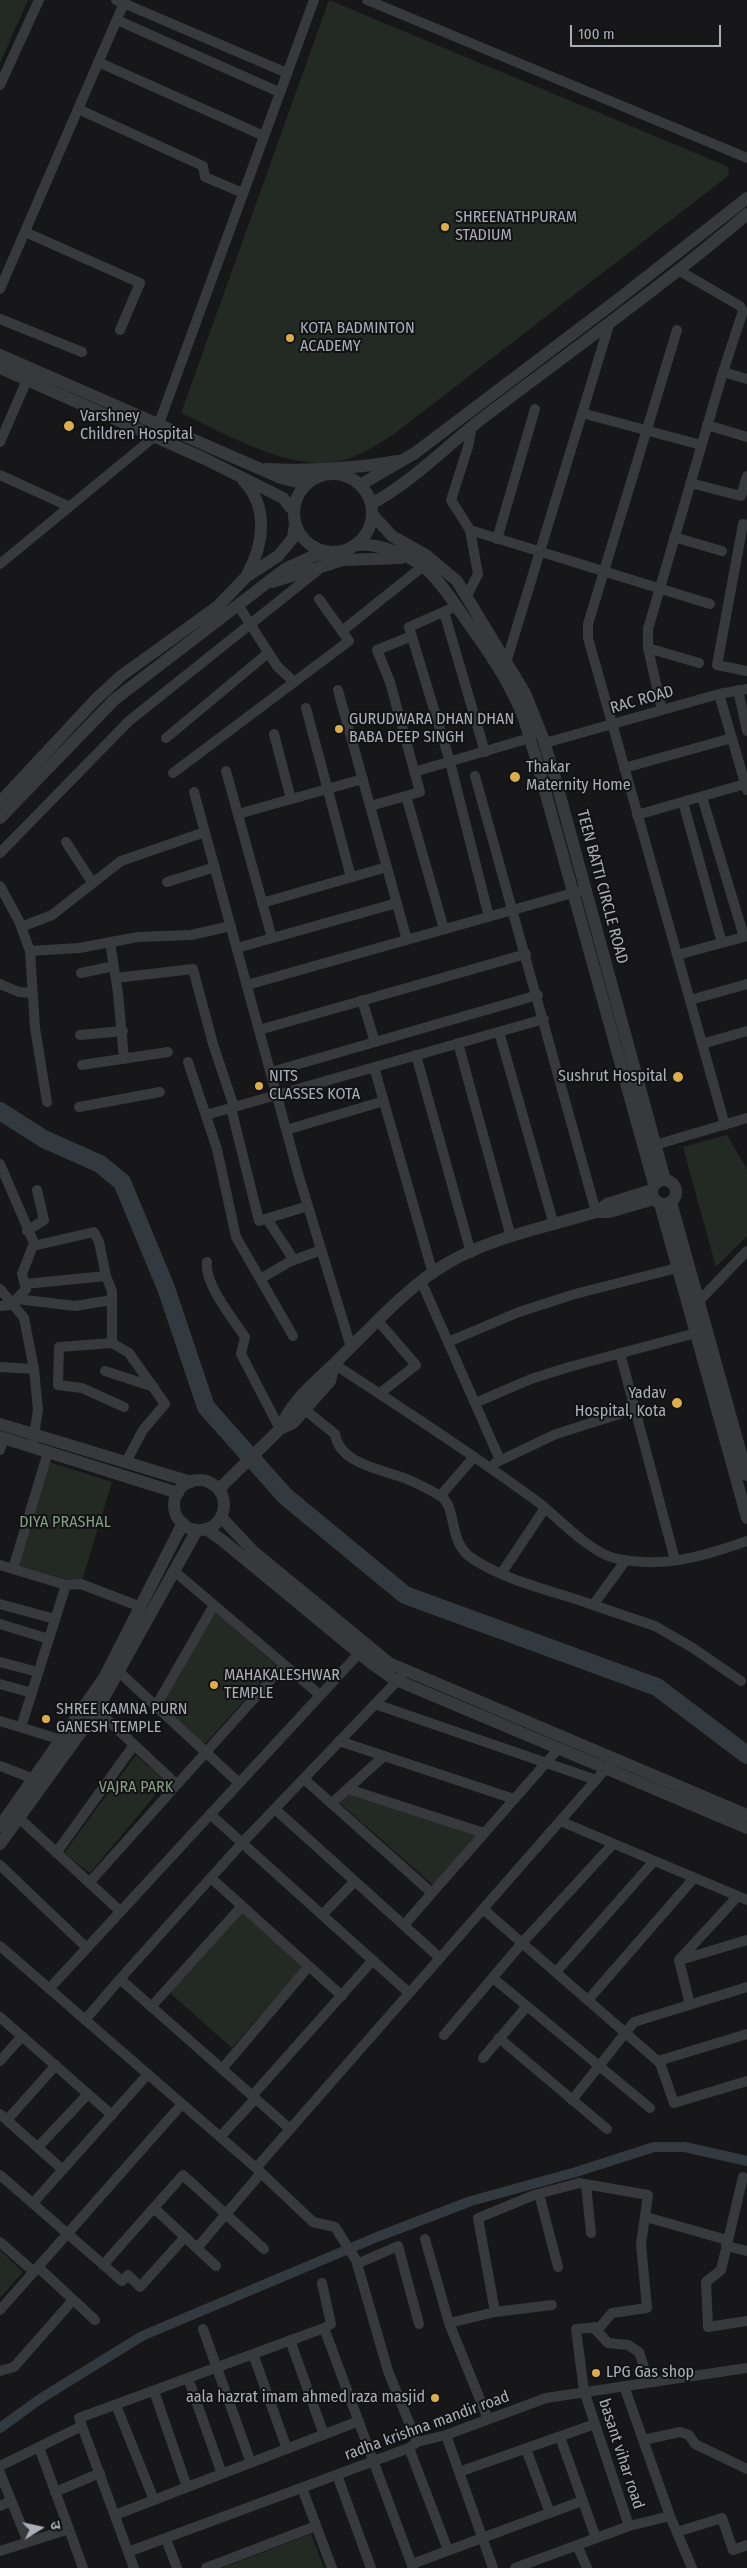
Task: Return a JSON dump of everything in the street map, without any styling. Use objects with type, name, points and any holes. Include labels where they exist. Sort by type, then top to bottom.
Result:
[{"type":"street","points":[[0,85],[39,0]]},
{"type":"street","points":[[0,564],[154,437],[314,0]]},
{"type":"street","points":[[367,0],[747,158]]},
{"type":"street","points":[[0,289],[5,265],[25,232],[117,20],[120,2],[287,73]]},
{"type":"street","points":[[117,20],[279,92]]},
{"type":"street","points":[[98,62],[264,136]]},
{"type":"street","points":[[78,109],[202,166],[205,177],[243,193]]},
{"type":"street","points":[[360,485],[405,459],[616,301],[747,198]]},
{"type":"street","points":[[371,509],[472,426],[609,325],[747,214]]},
{"type":"street","points":[[25,232],[140,283],[120,330]]},
{"type":"street","points":[[662,710],[648,648],[648,629],[658,588],[723,372],[738,333],[742,308],[678,270]]},
{"type":"street","points":[[0,319],[82,352]]},
{"type":"street","points":[[502,674],[508,661],[609,325]]},
{"type":"street","points":[[677,330],[588,624],[588,638],[725,1125]]},
{"type":"street","points":[[0,355],[259,468],[297,482],[311,480],[322,475],[346,476],[360,485],[371,509],[370,526],[364,537],[356,545]]},
{"type":"street","points":[[0,368],[238,474],[283,498],[294,508]]},
{"type":"street","points":[[723,372],[747,379]]},
{"type":"street","points":[[0,442],[27,380]]},
{"type":"street","points":[[497,540],[535,409]]},
{"type":"street","points":[[582,413],[701,446]]},
{"type":"street","points":[[707,425],[747,437]]},
{"type":"street","points":[[467,596],[478,574],[470,530],[451,500],[468,447],[472,426]]},
{"type":"street","points":[[259,468],[315,471],[348,469],[405,459]]},
{"type":"street","points":[[238,474],[255,495],[262,527],[257,553],[246,577]]},
{"type":"street","points":[[0,476],[68,506]]},
{"type":"street","points":[[690,483],[741,496],[747,476]]},
{"type":"street","points":[[0,802],[96,699],[121,676],[218,606],[246,577],[278,556],[288,546],[294,538],[294,508],[302,488],[311,480]]},
{"type":"street","name":"TEEN BATTI CIRCLE ROAD","points":[[371,509],[392,536],[441,566],[457,581],[526,692],[545,742],[587,889],[655,1145],[659,1193]]},
{"type":"street","points":[[295,524],[305,541],[312,547],[330,552],[339,552],[356,545],[366,544],[408,557],[422,566],[448,593],[457,606],[502,674],[522,713],[659,1193],[747,1518]]},
{"type":"street","points":[[747,525],[743,524],[716,665],[747,671]]},
{"type":"street","points":[[470,530],[540,554],[710,604]]},
{"type":"street","points":[[674,537],[722,552]]},
{"type":"street","points":[[0,818],[114,700],[264,584],[300,561],[330,552]]},
{"type":"street","points":[[264,584],[343,560],[408,557]]},
{"type":"street","points":[[0,853],[129,721],[322,566]]},
{"type":"street","points":[[342,631],[422,566]]},
{"type":"street","points":[[172,773],[349,641],[319,599]]},
{"type":"street","points":[[238,605],[251,622],[277,666],[294,682]]},
{"type":"street","points":[[457,606],[409,627],[450,762],[489,917]]},
{"type":"street","points":[[444,612],[485,752]]},
{"type":"street","points":[[370,806],[420,792],[390,682],[377,650],[412,636]]},
{"type":"street","points":[[648,648],[699,663]]},
{"type":"street","points":[[166,738],[268,653]]},
{"type":"street","points":[[743,689],[747,732]]},
{"type":"street","name":"RAC ROAD","points":[[545,742],[743,689]]},
{"type":"street","points":[[338,690],[408,940]]},
{"type":"street","points":[[637,815],[702,797],[746,788],[719,694]]},
{"type":"street","points":[[306,708],[351,878]]},
{"type":"street","points":[[274,734],[291,799]]},
{"type":"street","points":[[414,772],[530,738]]},
{"type":"street","points":[[624,768],[732,738]]},
{"type":"street","points":[[226,770],[272,938]]},
{"type":"street","points":[[475,776],[538,995],[596,1212]]},
{"type":"street","points":[[238,814],[363,779]]},
{"type":"street","points":[[194,792],[286,1130],[351,1347]]},
{"type":"street","points":[[406,796],[444,929]]},
{"type":"street","points":[[677,955],[745,937],[702,797]]},
{"type":"street","points":[[683,802],[722,943]]},
{"type":"street","points":[[21,927],[52,915],[121,861],[205,832]]},
{"type":"street","points":[[66,842],[92,882]]},
{"type":"street","points":[[167,882],[215,867]]},
{"type":"street","points":[[262,904],[387,867]]},
{"type":"street","points":[[0,886],[21,927],[30,951],[35,1028],[47,1102]]},
{"type":"street","points":[[247,985],[587,889]]},
{"type":"street","points":[[237,948],[397,903]]},
{"type":"street","points":[[30,951],[79,948],[138,937],[191,935],[231,926]]},
{"type":"street","points":[[110,942],[123,1031],[124,1059]]},
{"type":"street","points":[[259,1030],[526,954]]},
{"type":"street","points":[[81,973],[114,966]]},
{"type":"street","points":[[116,978],[193,969],[232,1108],[259,1221],[308,1206]]},
{"type":"street","points":[[0,984],[19,992],[32,993]]},
{"type":"street","points":[[690,1000],[747,984]]},
{"type":"street","points":[[271,1072],[538,995]]},
{"type":"street","points":[[362,1000],[374,1042]]},
{"type":"street","points":[[206,1115],[544,1019]]},
{"type":"street","points":[[80,1035],[123,1031]]},
{"type":"street","points":[[702,1044],[747,1031]]},
{"type":"street","points":[[499,1032],[554,1225]]},
{"type":"street","points":[[458,1043],[511,1237]]},
{"type":"street","points":[[82,1065],[168,1052]]},
{"type":"street","points":[[416,1055],[471,1253]]},
{"type":"street","points":[[188,1062],[216,1149],[236,1237],[262,1278],[273,1304],[293,1336]]},
{"type":"street","points":[[374,1067],[433,1274]]},
{"type":"street","points":[[79,1107],[160,1092]]},
{"type":"street","points":[[286,1130],[384,1101]]},
{"type":"street","points":[[655,1145],[747,1118]]},
{"type":"street","points":[[0,1164],[33,1246],[22,1274],[26,1289],[14,1302]]},
{"type":"street","points":[[27,1231],[44,1220],[37,1190]]},
{"type":"street","points":[[280,1429],[285,1414],[351,1347],[378,1321],[446,1264],[511,1237],[596,1212],[609,1212],[659,1193]]},
{"type":"street","points":[[659,1193],[699,1301],[747,1475]]},
{"type":"street","points":[[267,1219],[294,1260]]},
{"type":"street","points":[[33,1246],[94,1232],[100,1242],[106,1276],[112,1291],[112,1343]]},
{"type":"street","points":[[262,1278],[294,1260],[321,1250]]},
{"type":"street","points":[[699,1301],[747,1250]]},
{"type":"street","points":[[208,1262],[206,1271],[219,1299],[245,1338],[241,1354],[280,1429]]},
{"type":"street","points":[[448,1342],[519,1312],[576,1294],[678,1268]]},
{"type":"street","points":[[25,1284],[106,1276]]},
{"type":"street","points":[[422,1283],[500,1460]]},
{"type":"street","points":[[0,1288],[14,1302],[24,1318],[34,1369],[38,1410],[33,1440]]},
{"type":"street","points":[[0,1306],[14,1302],[75,1306],[112,1300]]},
{"type":"street","points":[[378,1321],[416,1365],[379,1394]]},
{"type":"street","points":[[475,1403],[532,1379],[696,1333]]},
{"type":"street","points":[[124,1407],[82,1388],[58,1385],[59,1347],[112,1343],[129,1353],[165,1404],[143,1430],[126,1462]]},
{"type":"street","points":[[620,1353],[675,1560]]},
{"type":"street","points":[[334,1364],[487,1466],[545,1508],[580,1538],[612,1557],[645,1564],[700,1558],[747,1542]]},
{"type":"street","points":[[0,1826],[96,1710],[174,1571],[201,1529],[215,1524],[221,1517],[224,1508],[223,1485],[280,1429],[293,1423],[305,1410],[330,1381],[334,1364]]},
{"type":"street","points":[[0,1367],[34,1369]]},
{"type":"street","points":[[105,1371],[154,1387]]},
{"type":"street","points":[[487,1466],[556,1434],[635,1409]]},
{"type":"street","points":[[305,1410],[335,1434],[336,1441],[345,1453],[369,1467],[399,1476],[440,1496],[448,1504],[460,1548],[471,1558],[500,1574],[655,1626],[693,1648],[741,1681]]},
{"type":"street","points":[[0,1424],[33,1440],[126,1462],[191,1482]]},
{"type":"street","points":[[1,1442],[33,1440],[48,1452],[178,1493]]},
{"type":"street","points":[[13,1569],[48,1452]]},
{"type":"street","points":[[440,1496],[474,1457]]},
{"type":"street","points":[[223,1485],[202,1480],[191,1482],[184,1486],[178,1493],[175,1502],[176,1512],[183,1523],[201,1529],[222,1540],[362,1649],[389,1663],[747,1815]]},
{"type":"street","points":[[500,1574],[545,1508]]},
{"type":"street","points":[[221,1517],[254,1552],[398,1680],[747,1828]]},
{"type":"street","points":[[0,1844],[10,1813],[104,1678],[183,1523]]},
{"type":"street","points":[[593,1605],[626,1560]]},
{"type":"street","points":[[0,1565],[66,1585],[81,1584],[140,1607]]},
{"type":"street","points":[[174,1571],[320,1695]]},
{"type":"street","points":[[21,1727],[66,1585]]},
{"type":"street","points":[[0,1604],[55,1619]]},
{"type":"street","points":[[156,1706],[214,1605]]},
{"type":"street","points":[[0,1624],[49,1639]]},
{"type":"street","points":[[49,1988],[362,1649]]},
{"type":"street","points":[[0,1662],[38,1672]]},
{"type":"street","points":[[89,1883],[284,1664]]},
{"type":"street","points":[[118,1670],[239,1783]]},
{"type":"street","points":[[84,2020],[242,1843],[407,1670]]},
{"type":"street","points":[[0,1684],[32,1693]]},
{"type":"street","points":[[375,1704],[596,1780]]},
{"type":"street","points":[[96,1710],[176,1784]]},
{"type":"street","points":[[0,1721],[62,1740]]},
{"type":"street","points":[[339,1741],[514,1799]]},
{"type":"street","points":[[56,1853],[134,1745]]},
{"type":"street","points":[[404,1925],[558,1748]]},
{"type":"street","points":[[332,1804],[384,1756]]},
{"type":"street","points":[[197,2248],[290,2129],[616,1758]]},
{"type":"street","points":[[0,1766],[34,1779]]},
{"type":"street","points":[[304,1779],[432,1893]]},
{"type":"street","points":[[348,1788],[484,1833]]},
{"type":"street","points":[[275,1809],[440,1958]]},
{"type":"street","points":[[10,1813],[120,1911]]},
{"type":"street","points":[[210,1814],[409,1993]]},
{"type":"street","points":[[560,1821],[742,1898],[679,1960]]},
{"type":"street","points":[[444,2035],[522,1943],[613,1844]]},
{"type":"street","points":[[556,1972],[654,1861]]},
{"type":"street","points":[[0,1865],[87,1948]]},
{"type":"street","points":[[211,1878],[342,1996]]},
{"type":"street","points":[[588,2000],[694,1878]]},
{"type":"street","points":[[322,1915],[355,1881]]},
{"type":"street","points":[[151,2007],[242,1906]]},
{"type":"street","points":[[483,1909],[658,2061],[674,2103],[747,2081]]},
{"type":"street","points":[[679,1960],[747,1940]]},
{"type":"street","points":[[0,1946],[258,2170],[313,2222],[335,2227],[356,2262],[388,2371],[448,2550]]},
{"type":"street","points":[[220,2137],[373,1960]]},
{"type":"street","points":[[679,1960],[690,2005]]},
{"type":"street","points":[[222,2069],[309,1966]]},
{"type":"street","points":[[493,1978],[650,2108]]},
{"type":"street","points":[[120,1979],[290,2129]]},
{"type":"street","points":[[572,2100],[634,2022],[747,1987]]},
{"type":"street","points":[[483,2058],[527,2006]]},
{"type":"street","points":[[0,2016],[112,2115]]},
{"type":"street","points":[[658,2061],[747,2034]]},
{"type":"street","points":[[0,2061],[22,2036]]},
{"type":"street","points":[[499,2038],[607,2129]]},
{"type":"street","points":[[56,2065],[3,2117],[63,2170]]},
{"type":"street","points":[[33,2203],[148,2074]]},
{"type":"street","points":[[38,2147],[88,2094]]},
{"type":"street","points":[[0,2310],[182,2104]]},
{"type":"street","points":[[0,2175],[122,2281],[128,2275],[140,2287],[185,2237]]},
{"type":"street","points":[[103,2265],[183,2176],[264,2248]]},
{"type":"street","points":[[743,2177],[721,2270],[706,2282],[708,2327],[747,2321]]},
{"type":"street","points":[[495,2312],[478,2218],[539,2194],[580,2183],[648,2196],[641,2244],[647,2308],[612,2313],[600,2327],[593,2327]]},
{"type":"street","points":[[586,2184],[591,2233]]},
{"type":"street","points":[[539,2194],[558,2267]]},
{"type":"street","points":[[154,2208],[216,2266]]},
{"type":"street","points":[[646,2217],[747,2251]]},
{"type":"street","points":[[425,2239],[449,2323],[488,2419]]},
{"type":"street","points":[[0,2242],[73,2300],[94,2320]]},
{"type":"street","points":[[356,2262],[398,2246],[418,2324]]},
{"type":"street","points":[[0,2466],[116,2405],[324,2328],[331,2324],[322,2283]]},
{"type":"street","points":[[0,2371],[14,2367],[73,2300]]},
{"type":"street","points":[[449,2323],[495,2312],[552,2305]]},
{"type":"street","points":[[593,2327],[608,2343],[628,2345],[639,2352],[649,2382]]},
{"type":"street","name":"basant vihar road","points":[[593,2327],[576,2329],[584,2391],[629,2526]]},
{"type":"street","points":[[324,2328],[412,2566],[448,2550],[582,2501]]},
{"type":"street","points":[[203,2329],[251,2462]]},
{"type":"street","points":[[290,2340],[324,2435]]},
{"type":"street","points":[[253,2354],[288,2448]]},
{"type":"street","name":"radha krishna mandir road","points":[[128,2552],[413,2445],[546,2398],[747,2368]]},
{"type":"street","points":[[188,2378],[222,2474]]},
{"type":"street","points":[[624,2386],[670,2516],[692,2568]]},
{"type":"street","points":[[154,2391],[187,2487]]},
{"type":"street","points":[[116,2405],[154,2500]]},
{"type":"street","points":[[115,2515],[359,2421]]},
{"type":"street","points":[[81,2422],[134,2568]]},
{"type":"street","points":[[459,2472],[595,2424]]},
{"type":"street","points":[[643,2440],[680,2432],[689,2435],[695,2444],[747,2469]]},
{"type":"street","points":[[446,2434],[494,2568]]},
{"type":"street","points":[[560,2437],[596,2538]]},
{"type":"street","points":[[39,2447],[83,2568]]},
{"type":"street","points":[[526,2448],[550,2513]]},
{"type":"street","points":[[0,2473],[28,2542]]},
{"type":"street","points":[[55,2492],[100,2473]]},
{"type":"street","points":[[337,2475],[371,2568]]},
{"type":"street","points":[[302,2488],[332,2568]]},
{"type":"street","points":[[0,2506],[11,2501]]},
{"type":"street","points":[[515,2568],[531,2565],[629,2526],[670,2516]]},
{"type":"street","points":[[677,2532],[722,2518],[733,2550],[747,2545]]},
{"type":"street","points":[[211,2567],[316,2526]]},
{"type":"street","points":[[0,2552],[69,2529]]},
{"type":"street","points":[[166,2538],[177,2568]]},
{"type":"street","points":[[578,2545],[587,2568]]},
{"type":"green space","points":[[0,0],[28,0],[0,63]]},
{"type":"green space","points":[[329,0],[729,167],[728,176],[394,434],[354,457],[340,461],[320,463],[300,461],[258,449],[181,413]]},
{"type":"green space","points":[[727,1135],[747,1169],[747,1236],[716,1267],[683,1147]]},
{"type":"green space","name":"DIYA PRASHAL","points":[[49,1462],[112,1482],[81,1584],[18,1565]]},
{"type":"green space","points":[[215,1612],[276,1665],[204,1745],[162,1706]]},
{"type":"green space","name":"VAJRA PARK","points":[[136,1755],[166,1782],[90,1873],[64,1853]]},
{"type":"green space","points":[[349,1794],[480,1835],[433,1885],[340,1803]]},
{"type":"green space","points":[[241,1911],[303,1966],[232,2048],[170,1993]]},
{"type":"green space","points":[[0,2250],[23,2272],[0,2298]]},
{"type":"green space","points":[[311,2534],[324,2568],[222,2568]]},
{"type":"waterway","points":[[0,1111],[44,1139],[100,1164],[122,1182],[166,1288],[206,1407],[285,1496],[405,1595],[657,1687],[747,1755]]},
{"type":"waterway","points":[[0,2428],[40,2399],[142,2336],[377,2237],[471,2201],[576,2172],[654,2147],[685,2147],[747,2161]]},
{"type":"place","name":"SHREENATHPURAM STADIUM","points":[[445,227]]},
{"type":"place","name":"KOTA BADMINTON ACADEMY","points":[[290,338]]},
{"type":"place","name":"Varshney Children Hospital","points":[[69,426]]},
{"type":"place","name":"GURUDWARA DHAN DHAN BABA DEEP SINGH","points":[[339,729]]},
{"type":"place","name":"Thakar Maternity Home","points":[[515,777]]},
{"type":"place","name":"Sushrut Hospital","points":[[678,1077]]},
{"type":"place","name":"NITS CLASSES KOTA","points":[[259,1086]]},
{"type":"place","name":"Yadav Hospital, Kota","points":[[677,1403]]},
{"type":"place","name":"MAHAKALESHWAR TEMPLE","points":[[214,1685]]},
{"type":"place","name":"SHREE KAMNA PURN GANESH TEMPLE","points":[[46,1719]]},
{"type":"place","name":"LPG Gas shop","points":[[596,2373]]},
{"type":"place","name":"aala hazrat imam ahmed raza masjid","points":[[435,2398]]}]
